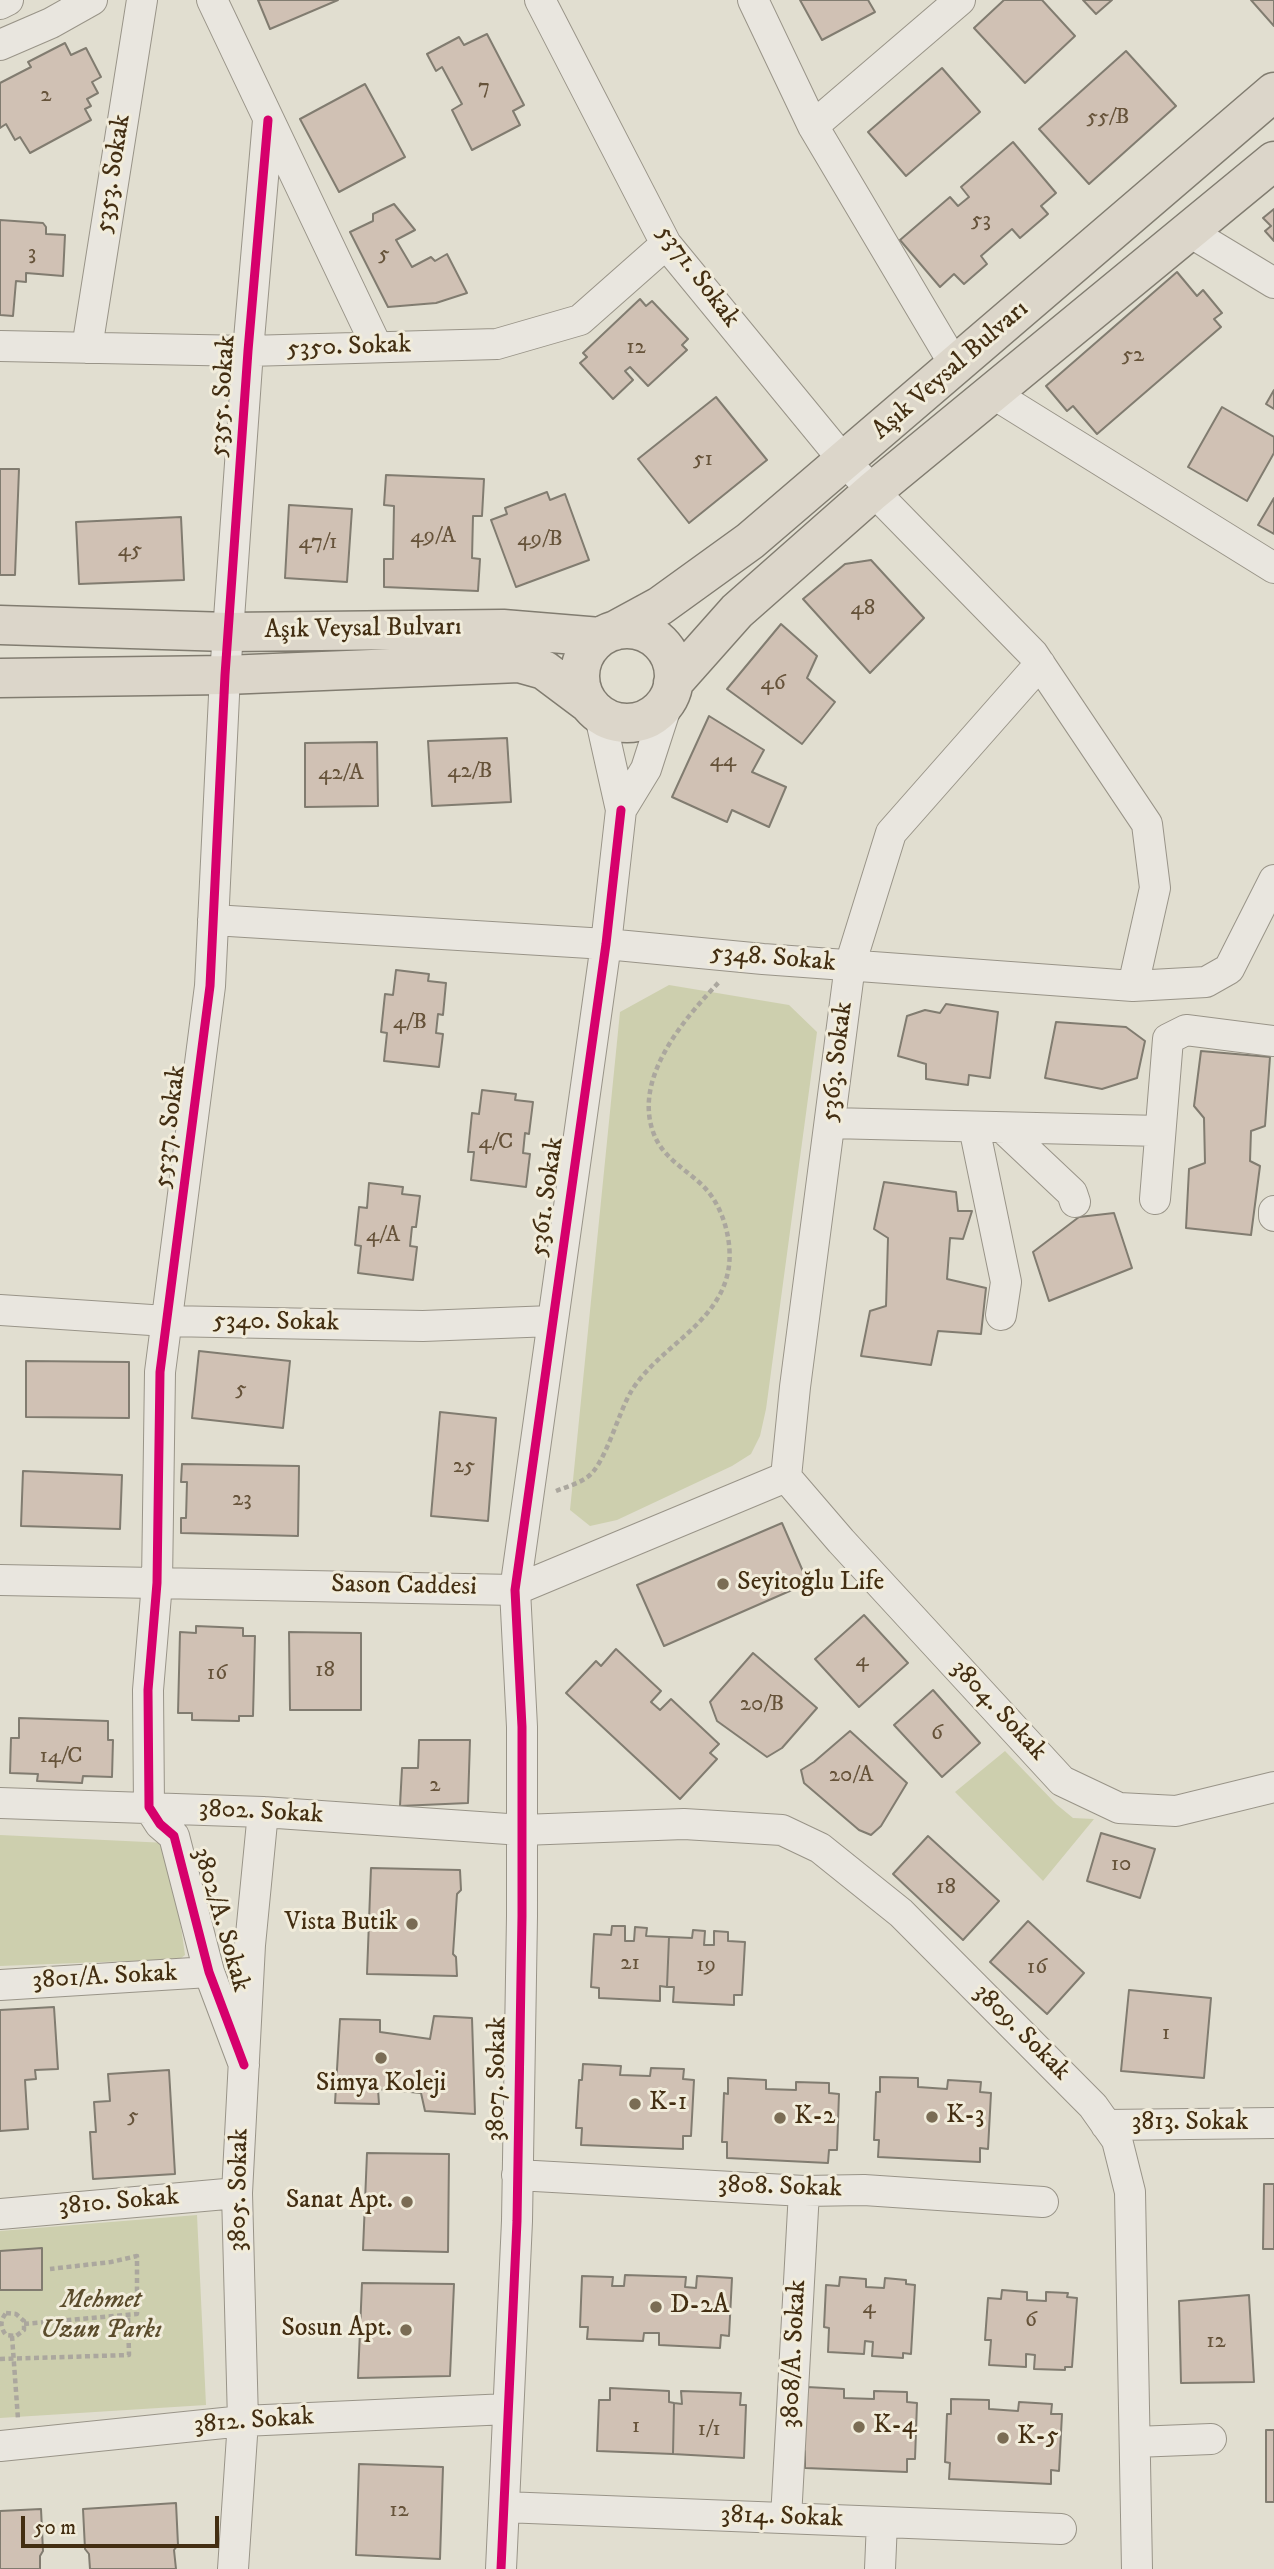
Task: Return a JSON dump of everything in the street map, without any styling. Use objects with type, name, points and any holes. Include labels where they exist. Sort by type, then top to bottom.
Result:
[{"type":"main road","name":"Aşık Veysal Bulvarı","points":[[0,625],[228,632],[503,629],[607,634],[660,606],[750,541],[1274,93]]},
{"type":"main road","name":"Aşık Veysal Bulvarı","points":[[671,690],[737,611],[873,491],[1274,161]]},
{"type":"main road","points":[[629,629],[644,633],[657,640],[667,652],[673,667],[671,690],[659,711],[646,720],[615,722],[594,709],[582,691],[582,661],[589,648],[607,634],[629,629]]},
{"type":"main road","name":"Aşık Veysal Bulvarı","points":[[0,678],[225,675],[519,663],[544,670],[594,709]]},
{"type":"street","points":[[0,4],[8,0]]},
{"type":"street","points":[[0,45],[51,23],[92,0]]},
{"type":"street","name":"5353. Sokak","points":[[87,348],[142,0]]},
{"type":"street","points":[[212,0],[377,347]]},
{"type":"street","name":"5371. Sokak","points":[[540,0],[666,244],[845,462],[1033,654],[1147,824],[1155,888],[1133,985]]},
{"type":"street","points":[[753,0],[813,126],[956,367]]},
{"type":"street","points":[[813,126],[960,0]]},
{"type":"street","name":"5355. Sokak","points":[[225,675],[268,120]]},
{"type":"street","points":[[1188,231],[1274,283]]},
{"type":"street","name":"5350. Sokak","points":[[0,346],[248,351],[497,344],[580,320],[666,244]]},
{"type":"street","points":[[992,394],[1274,568]]},
{"type":"street","name":"5363. Sokak","points":[[786,1477],[850,965],[891,833],[1040,664]]},
{"type":"street","name":"5537. Sokak","points":[[157,1583],[160,1372],[210,986],[225,675]]},
{"type":"street","points":[[621,810],[646,769],[671,690]]},
{"type":"street","points":[[594,709],[621,810]]},
{"type":"street","name":"5361. Sokak","points":[[515,1590],[606,944],[621,810]]},
{"type":"street","name":"5348. Sokak","points":[[213,920],[606,944],[742,957],[1133,985],[1206,982],[1229,969],[1274,880]]},
{"type":"street","points":[[1155,1199],[1168,1039],[1186,1030],[1274,1041]]},
{"type":"street","points":[[830,1123],[1160,1131]]},
{"type":"street","points":[[988,1127],[1072,1193],[1074,1202]]},
{"type":"street","points":[[988,1127],[1006,1282],[1001,1315]]},
{"type":"street","name":"5340. Sokak","points":[[0,1310],[166,1321],[423,1326],[552,1321]]},
{"type":"street","name":"Sason Caddesi","points":[[0,1580],[515,1590],[786,1477]]},
{"type":"street","name":"3804. Sokak","points":[[786,1477],[841,1541],[1062,1781],[1119,1808],[1176,1811],[1274,1787]]},
{"type":"street","points":[[149,1807],[148,1690],[157,1583]]},
{"type":"street","name":"3807. Sokak","points":[[501,2569],[517,2175],[522,1830],[522,1727],[515,1590]]},
{"type":"street","name":"3802. Sokak","points":[[0,1803],[263,1812],[522,1830]]},
{"type":"street","name":"3802/A. Sokak","points":[[149,1807],[160,1824],[174,1836],[209,1972],[244,2065]]},
{"type":"street","name":"3805. Sokak","points":[[233,2569],[243,2421],[237,2193],[250,1945],[263,1812]]},
{"type":"street","name":"3809. Sokak","points":[[522,1830],[696,1825],[782,1830],[820,1848],[901,1913],[1093,2106],[1117,2140],[1130,2192],[1137,2569]]},
{"type":"street","name":"3801/A. Sokak","points":[[0,1985],[209,1972]]},
{"type":"street","name":"3813. Sokak","points":[[1106,2125],[1274,2123]]},
{"type":"street","name":"3808. Sokak","points":[[517,2175],[804,2191],[864,2190],[1043,2202]]},
{"type":"street","name":"3808/A. Sokak","points":[[786,2518],[804,2191]]},
{"type":"street","name":"3810. Sokak","points":[[0,2214],[237,2193]]},
{"type":"street","name":"3812. Sokak","points":[[9,2445],[243,2421],[508,2409]]},
{"type":"street","points":[[1135,2442],[1211,2439]]},
{"type":"street","name":"3814. Sokak","points":[[504,2507],[1061,2529]]},
{"type":"street","points":[[880,2569],[882,2522]]},
{"type":"path","points":[[527,1503],[586,1478],[597,1469],[632,1389],[651,1366],[695,1328],[720,1296],[728,1272],[730,1249],[725,1227],[716,1203],[702,1185],[674,1163],[656,1140],[649,1113],[650,1090],[661,1060],[674,1036],[696,1007],[742,957]]},
{"type":"path","points":[[24,2325],[137,2314],[137,2256],[50,2269]]},
{"type":"path","points":[[6,2313],[16,2314],[24,2321],[24,2325],[24,2330],[16,2336],[6,2335],[1,2329],[6,2313]]},
{"type":"path","points":[[0,2359],[129,2355],[128,2315]]},
{"type":"path","points":[[9,2445],[14,2357],[12,2336]]},
{"type":"green space","points":[[669,985],[789,1005],[817,1032],[766,1409],[760,1436],[751,1454],[732,1466],[617,1520],[590,1526],[570,1510],[620,1012]]},
{"type":"green space","points":[[1005,1751],[1073,1818],[1094,1819],[1043,1881],[955,1792]]},
{"type":"green space","points":[[0,1835],[167,1843],[185,1955],[180,1959],[0,1966]]},
{"type":"green space","name":"Mehmet Uzun Parkı","points":[[197,2215],[206,2405],[0,2418],[0,2231]]},
{"type":"building","points":[[258,0],[338,0],[270,29]]},
{"type":"building","points":[[800,0],[868,0],[875,12],[822,40]]},
{"type":"building","points":[[1004,0],[1042,0],[1075,36],[1025,83],[974,28]]},
{"type":"building","points":[[1083,0],[1112,0],[1096,14]]},
{"type":"building","points":[[1251,0],[1274,0],[1274,26]]},
{"type":"building","points":[[487,34],[524,105],[513,111],[520,125],[472,150],[452,110],[462,104],[442,67],[436,71],[427,54],[459,37],[464,45]]},
{"type":"building","points":[[65,43],[71,55],[86,48],[101,77],[92,82],[98,93],[87,99],[91,106],[85,109],[91,120],[30,153],[20,137],[15,140],[6,124],[0,128],[0,83],[31,67],[28,62]]},
{"type":"building","points":[[1126,51],[1176,106],[1089,184],[1039,129]]},
{"type":"building","points":[[942,68],[980,112],[906,176],[868,132]]},
{"type":"building","points":[[365,84],[405,157],[339,192],[300,119]]},
{"type":"building","points":[[1013,142],[1056,193],[1041,206],[1048,214],[1020,238],[1012,229],[981,256],[987,264],[964,284],[954,274],[940,287],[900,240],[950,197],[958,206],[969,197],[961,187]]},
{"type":"building","points":[[394,204],[415,230],[396,240],[412,267],[431,257],[435,261],[447,254],[467,293],[436,303],[388,307],[350,232],[373,221],[373,214]]},
{"type":"building","points":[[1274,209],[1274,241],[1265,231],[1271,226],[1263,218]]},
{"type":"building","points":[[0,220],[43,223],[46,234],[65,235],[63,276],[26,273],[26,282],[16,281],[13,316],[0,315]]},
{"type":"building","points":[[1177,272],[1197,296],[1203,290],[1222,313],[1214,319],[1221,327],[1097,434],[1073,406],[1067,411],[1046,386]]},
{"type":"building","points":[[640,299],[646,306],[652,301],[688,339],[682,345],[687,350],[648,386],[630,367],[625,371],[633,380],[613,399],[580,363],[587,357],[583,353]]},
{"type":"building","points":[[1274,390],[1274,409],[1266,404]]},
{"type":"building","points":[[716,397],[767,460],[689,523],[638,459]]},
{"type":"building","points":[[1222,407],[1274,437],[1274,453],[1247,501],[1188,467]]},
{"type":"building","points":[[0,469],[19,469],[15,575],[0,575]]},
{"type":"building","points":[[386,475],[484,479],[482,516],[473,516],[472,558],[480,559],[478,591],[384,587],[384,559],[393,559],[394,506],[384,505]]},
{"type":"building","points":[[547,492],[550,500],[565,494],[589,560],[516,587],[491,520],[507,514],[505,508]]},
{"type":"building","points":[[1274,498],[1274,534],[1258,525]]},
{"type":"building","points":[[289,505],[352,509],[347,582],[285,578]]},
{"type":"building","points":[[181,517],[184,580],[79,584],[76,522]]},
{"type":"building","points":[[871,560],[924,618],[870,673],[803,599],[845,564]]},
{"type":"building","points":[[781,624],[817,656],[807,678],[835,702],[802,744],[727,689]]},
{"type":"building","points":[[709,716],[764,750],[752,772],[786,787],[769,827],[732,810],[727,822],[672,797]]},
{"type":"building","points":[[507,738],[511,802],[432,806],[428,741]]},
{"type":"building","points":[[377,742],[378,806],[305,807],[305,743]]},
{"type":"building","points":[[396,970],[429,974],[428,981],[446,983],[443,1015],[438,1014],[436,1033],[443,1034],[439,1067],[384,1061],[387,1033],[381,1032],[385,994],[393,995]]},
{"type":"building","points":[[946,1004],[998,1012],[990,1078],[969,1075],[968,1085],[926,1079],[926,1064],[898,1056],[907,1016],[925,1010],[940,1013]]},
{"type":"building","points":[[1056,1022],[1126,1027],[1145,1041],[1137,1078],[1102,1089],[1045,1078]]},
{"type":"building","points":[[1201,1051],[1270,1057],[1265,1126],[1251,1131],[1250,1161],[1260,1166],[1251,1235],[1186,1228],[1189,1169],[1205,1163],[1204,1118],[1194,1106]]},
{"type":"building","points":[[482,1090],[516,1094],[515,1100],[533,1102],[529,1134],[525,1133],[523,1153],[530,1154],[526,1187],[471,1180],[474,1152],[468,1152],[472,1113],[479,1114]]},
{"type":"building","points":[[884,1182],[956,1192],[958,1211],[972,1211],[963,1239],[950,1238],[947,1279],[986,1288],[981,1334],[938,1331],[931,1365],[861,1356],[870,1311],[886,1306],[888,1238],[874,1229]]},
{"type":"building","points":[[369,1183],[403,1187],[402,1194],[420,1196],[416,1227],[412,1227],[410,1246],[417,1247],[413,1280],[358,1273],[361,1246],[355,1245],[359,1207],[367,1208]]},
{"type":"building","points":[[1114,1213],[1132,1268],[1049,1301],[1033,1252],[1079,1217]]},
{"type":"building","points":[[199,1351],[290,1361],[283,1428],[192,1418]]},
{"type":"building","points":[[26,1361],[129,1362],[129,1418],[26,1417]]},
{"type":"building","points":[[440,1412],[496,1418],[488,1521],[431,1516]]},
{"type":"building","points":[[182,1464],[299,1466],[298,1536],[181,1533],[181,1518],[186,1518],[187,1482],[181,1482]]},
{"type":"building","points":[[23,1471],[122,1475],[120,1529],[21,1526]]},
{"type":"building","name":"Seyitoğlu Life","points":[[782,1523],[808,1583],[664,1646],[637,1585]]},
{"type":"building","points":[[864,1615],[908,1663],[859,1707],[815,1659]]},
{"type":"building","points":[[196,1626],[243,1628],[243,1636],[255,1636],[253,1716],[239,1716],[239,1721],[192,1720],[192,1713],[178,1713],[180,1632],[196,1633]]},
{"type":"building","points":[[289,1632],[361,1633],[361,1710],[290,1710]]},
{"type":"building","points":[[616,1649],[661,1691],[651,1702],[660,1710],[671,1699],[719,1744],[710,1753],[717,1759],[680,1799],[566,1693],[596,1661],[601,1666]]},
{"type":"building","points":[[753,1653],[817,1708],[782,1748],[767,1757],[717,1721],[710,1702]]},
{"type":"building","points":[[933,1690],[980,1743],[942,1777],[894,1725]]},
{"type":"building","points":[[19,1718],[108,1721],[108,1740],[113,1740],[112,1777],[83,1776],[82,1783],[37,1781],[38,1774],[10,1773],[11,1738],[19,1738]]},
{"type":"building","points":[[850,1731],[907,1783],[881,1826],[871,1835],[859,1830],[804,1783],[801,1770]]},
{"type":"building","points":[[419,1740],[470,1740],[468,1803],[400,1806],[402,1768],[418,1768]]},
{"type":"building","points":[[1101,1833],[1155,1849],[1140,1898],[1087,1881]]},
{"type":"building","points":[[928,1836],[999,1901],[963,1940],[893,1874]]},
{"type":"building","name":"Vista Butik","points":[[371,1868],[460,1870],[461,1890],[457,1894],[453,1954],[456,1957],[457,1976],[367,1974]]},
{"type":"building","points":[[1028,1921],[1084,1973],[1047,2014],[990,1962]]},
{"type":"building","points":[[612,1926],[625,1926],[625,1941],[634,1941],[635,1927],[647,1928],[646,1936],[669,1937],[667,1987],[660,1986],[660,2001],[599,1998],[599,1988],[591,1987],[594,1934],[611,1935]]},
{"type":"building","points":[[693,1930],[705,1931],[704,1945],[714,1945],[714,1931],[728,1932],[728,1941],[745,1942],[742,1995],[734,1995],[734,2005],[673,2002],[674,1987],[667,1987],[669,1937],[692,1938]]},
{"type":"building","points":[[1129,1990],[1211,1998],[1204,2078],[1121,2071]]},
{"type":"building","points":[[54,2007],[58,2069],[35,2070],[36,2079],[25,2080],[28,2129],[0,2131],[0,2010]]},
{"type":"building","points":[[434,2016],[472,2018],[475,2114],[425,2111],[421,2093],[378,2089],[379,2104],[335,2103],[340,2019],[380,2020],[380,2032],[430,2039]]},
{"type":"building","name":"K-1","points":[[583,2064],[621,2066],[620,2075],[650,2076],[651,2068],[684,2069],[683,2079],[694,2080],[691,2136],[683,2136],[683,2149],[581,2145],[582,2128],[576,2128],[579,2080],[582,2080]]},
{"type":"building","points":[[169,2070],[175,2174],[93,2179],[90,2132],[96,2132],[94,2102],[110,2101],[108,2074]]},
{"type":"building","name":"K-3","points":[[880,2077],[918,2078],[918,2087],[947,2089],[948,2080],[981,2082],[980,2092],[991,2093],[988,2149],[980,2148],[980,2162],[878,2157],[879,2140],[874,2140],[876,2092],[880,2092]]},
{"type":"building","name":"K-2","points":[[728,2078],[766,2080],[766,2089],[796,2090],[796,2082],[829,2083],[829,2093],[839,2094],[837,2150],[829,2150],[828,2163],[727,2158],[727,2142],[722,2142],[724,2093],[728,2094]]},
{"type":"building","name":"Sanat Apt.","points":[[367,2153],[449,2154],[448,2252],[363,2250]]},
{"type":"building","points":[[1264,2184],[1274,2184],[1274,2249],[1263,2249]]},
{"type":"building","points":[[42,2248],[42,2290],[0,2290],[0,2251]]},
{"type":"building","name":"D-2A","points":[[625,2275],[686,2277],[685,2287],[696,2288],[697,2276],[732,2278],[729,2336],[721,2335],[720,2348],[659,2345],[659,2333],[644,2333],[643,2341],[587,2339],[588,2327],[580,2327],[582,2276],[613,2277],[612,2286],[624,2286]]},
{"type":"building","points":[[840,2277],[866,2279],[866,2287],[884,2288],[885,2278],[906,2280],[906,2284],[915,2285],[911,2354],[903,2353],[903,2358],[872,2356],[873,2342],[865,2341],[864,2354],[828,2352],[829,2328],[824,2327],[826,2285],[839,2286]]},
{"type":"building","name":"Sosun Apt.","points":[[362,2283],[454,2284],[450,2376],[358,2378]]},
{"type":"building","points":[[1002,2290],[1027,2292],[1027,2300],[1046,2301],[1046,2292],[1068,2293],[1067,2297],[1077,2298],[1072,2367],[1065,2367],[1065,2370],[1034,2369],[1035,2355],[1026,2354],[1026,2367],[989,2365],[991,2340],[985,2340],[988,2298],[1001,2299]]},
{"type":"building","points":[[1249,2295],[1254,2382],[1181,2383],[1179,2301]]},
{"type":"building","name":"K-4","points":[[807,2387],[844,2389],[844,2398],[874,2399],[874,2391],[907,2392],[907,2402],[917,2403],[915,2459],[907,2459],[907,2472],[805,2468],[805,2451],[800,2451]]},
{"type":"building","points":[[610,2388],[669,2391],[669,2402],[674,2403],[673,2454],[597,2451],[599,2400],[610,2400]]},
{"type":"building","points":[[681,2391],[741,2393],[740,2405],[746,2405],[744,2458],[673,2454],[674,2403],[682,2404]]},
{"type":"building","name":"K-5","points":[[951,2399],[989,2400],[989,2409],[1018,2411],[1019,2402],[1052,2404],[1051,2414],[1062,2414],[1059,2471],[1051,2470],[1051,2484],[949,2479],[950,2463],[945,2462],[947,2414],[951,2414]]},
{"type":"building","points":[[1266,2430],[1274,2430],[1274,2502],[1266,2502]]},
{"type":"building","points":[[359,2464],[443,2467],[440,2559],[356,2555]]},
{"type":"building","points":[[176,2503],[176,2569],[90,2569],[89,2554],[85,2549],[83,2509]]},
{"type":"building","points":[[41,2509],[43,2551],[40,2556],[40,2569],[0,2569],[0,2511]]},
{"type":"cycle path","points":[[244,2065],[209,1972],[174,1836],[160,1824],[149,1807],[148,1690],[157,1583],[160,1372],[210,986],[225,675],[268,120]]},
{"type":"cycle path","points":[[501,2569],[517,2221],[522,1916],[522,1727],[515,1590],[606,944],[621,810]]},
{"type":"place","name":"Seyitoğlu Life","points":[[723,1584]]},
{"type":"place","name":"Vista Butik","points":[[412,1924]]},
{"type":"place","name":"Simya Koleji","points":[[381,2058]]},
{"type":"place","name":"K-1","points":[[635,2104]]},
{"type":"place","name":"K-3","points":[[932,2117]]},
{"type":"place","name":"K-2","points":[[780,2118]]},
{"type":"place","name":"Sanat Apt.","points":[[407,2202]]},
{"type":"place","name":"D-2A","points":[[656,2307]]},
{"type":"place","name":"Sosun Apt.","points":[[406,2330]]},
{"type":"place","name":"K-4","points":[[859,2427]]},
{"type":"place","name":"K-5","points":[[1003,2438]]}]
